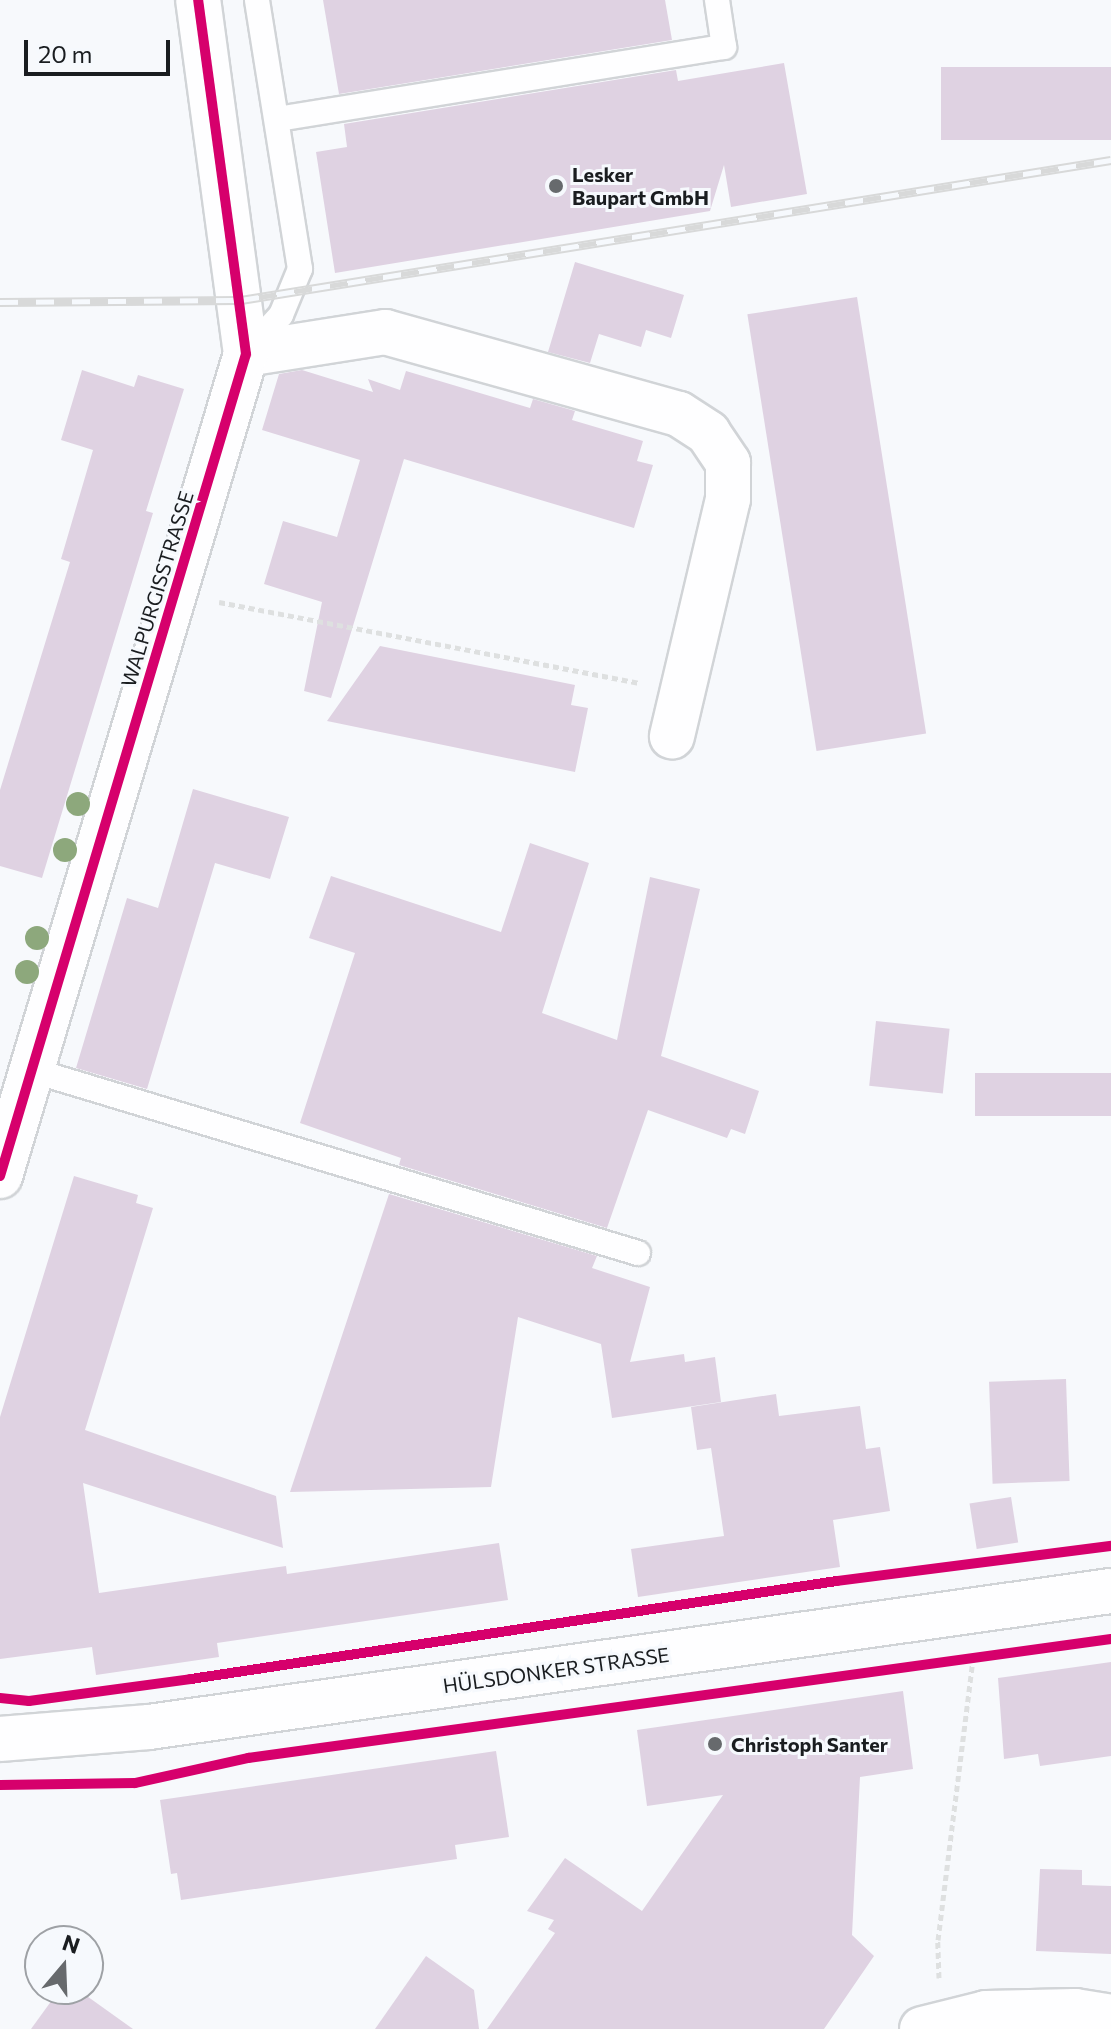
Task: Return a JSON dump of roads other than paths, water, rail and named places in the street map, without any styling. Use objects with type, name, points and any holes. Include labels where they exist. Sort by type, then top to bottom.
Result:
[{"type":"street","name":"WALPURGISSTRASSE","points":[[0,1176],[246,354],[198,0]]},
{"type":"street","points":[[246,354],[385,332],[679,414],[708,433],[728,463],[728,499],[720,548],[672,736]]},
{"type":"street","name":"HÜLSDONKER STRASSE","points":[[0,1739],[149,1727],[1111,1591]]},
{"type":"street","points":[[935,2026],[986,2013],[1075,2011],[1111,2017]]},
{"type":"lane","points":[[246,354],[281,315],[300,269],[257,0]]},
{"type":"lane","points":[[278,119],[724,47],[717,0]]},
{"type":"lane","points":[[31,1070],[638,1253]]},
{"type":"railway","points":[[0,302],[241,300],[1111,160]]},
{"type":"place","name":"Lesker Baupart GmbH","points":[[556,186]]},
{"type":"place","name":"Christoph Santer","points":[[715,1744]]}]
